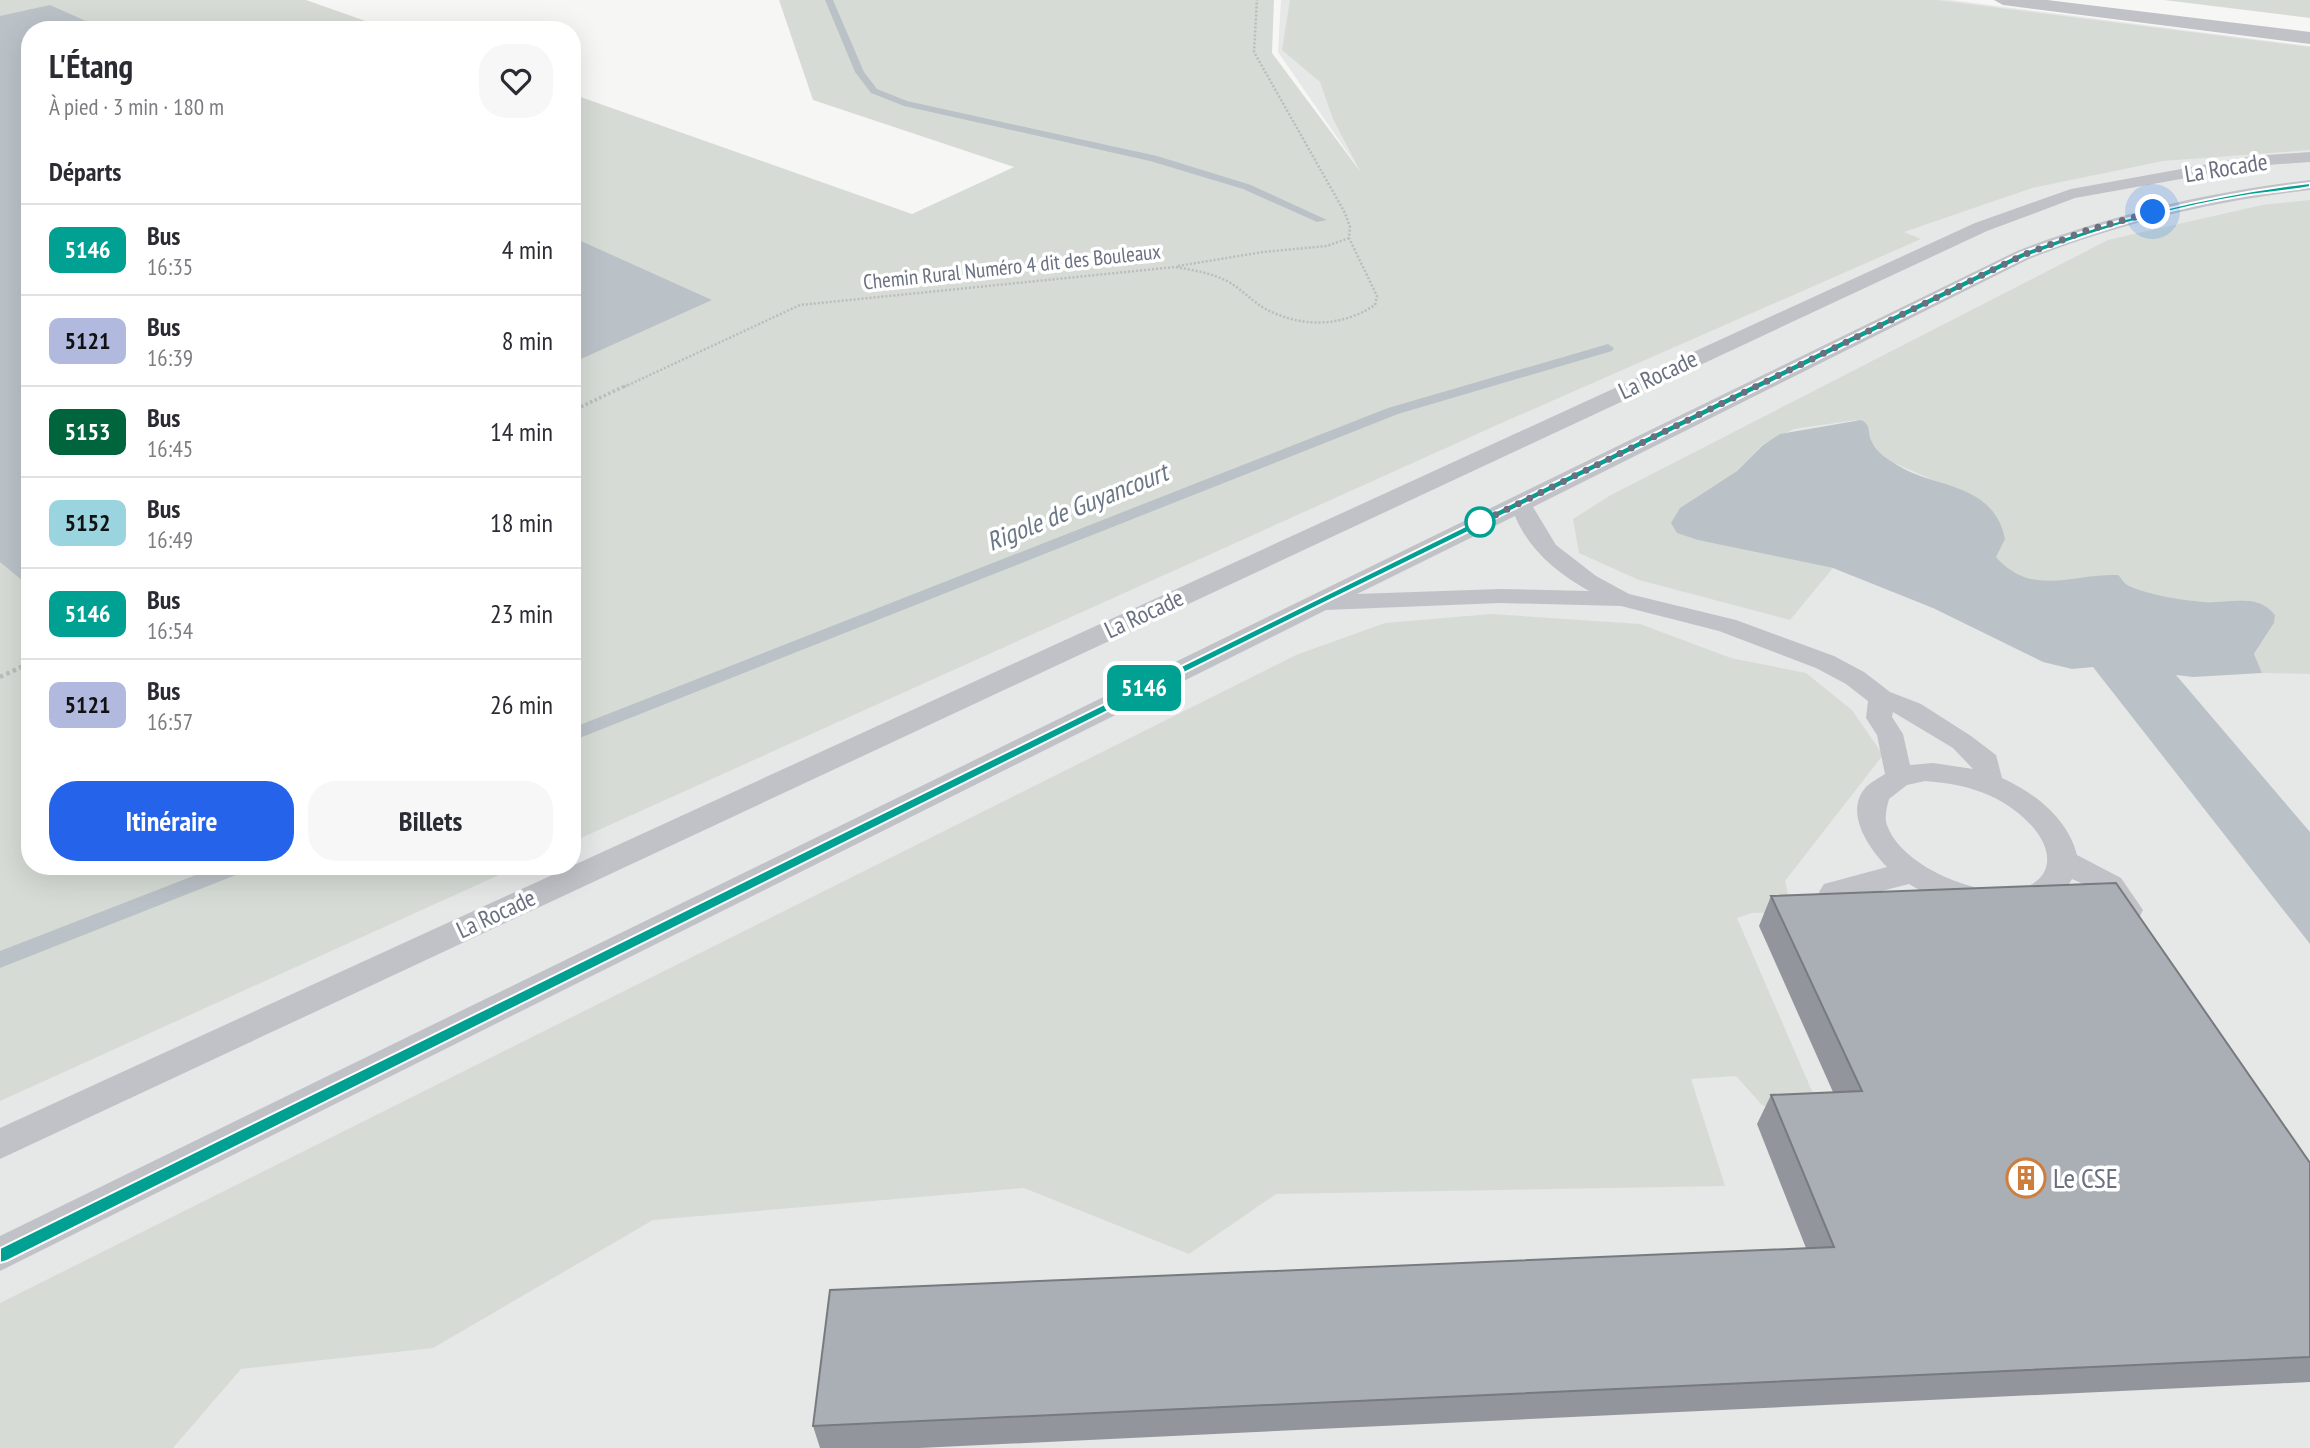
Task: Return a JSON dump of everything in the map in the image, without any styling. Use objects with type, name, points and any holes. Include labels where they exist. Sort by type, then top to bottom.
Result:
[{"type":"street","points":[[2003,0],[2310,38]]},
{"type":"lane","name":"La Rocade","points":[[0,1144],[1981,227],[2071,194],[2253,161],[2310,157]]},
{"type":"lane","name":"La Rocade","points":[[0,1254],[1313,603],[2044,246],[2112,224],[2197,202],[2310,185]]},
{"type":"lane","points":[[1520,502],[1529,526],[1550,554],[1577,576],[1621,600]]},
{"type":"lane","points":[[1313,603],[1500,596],[1621,600],[1727,625],[1825,662],[1854,678],[1881,698],[1912,710],[1986,762],[1989,783]]},
{"type":"lane","points":[[1881,698],[1880,718],[1890,734],[1899,777]]},
{"type":"lane","points":[[1926,772],[1956,774],[1989,783],[2019,799],[2044,819],[2059,841],[2063,861],[2057,880],[2043,893],[2016,901],[1983,900],[1944,889],[1912,872],[1883,846],[1872,823],[1876,793],[1899,777],[1926,772]]},
{"type":"lane","points":[[2063,861],[2111,886],[2143,931]]},
{"type":"lane","points":[[1834,892],[1912,872]]},
{"type":"path","name":"Chemin Rural Numéro 4 dit des Bouleaux","points":[[581,407],[800,305],[1175,267],[1229,282],[1261,306],[1290,319],[1308,323],[1348,320],[1376,305],[1377,296],[1349,238],[1350,227],[1345,213],[1254,52],[1257,0]]},
{"type":"path","points":[[1175,267],[1263,252],[1327,246],[1349,238]]},
{"type":"path","points":[[0,677],[21,667]]},
{"type":"shaded area","points":[[0,0],[306,0],[366,21],[21,21],[21,875],[499,875],[0,1101]]},
{"type":"shaded area","points":[[779,0],[1274,0],[1272,53],[1360,171],[1333,119],[1320,82],[1282,50],[1290,0],[1937,0],[2310,47],[2310,150],[2163,161],[2032,188],[1904,232],[1921,239],[1497,425],[581,838],[581,97],[912,214],[1014,167],[813,100]]},
{"type":"shaded area","points":[[1281,0],[1951,0],[2310,46],[2310,1448],[0,1448],[0,987],[265,875],[581,875],[581,739],[1363,175],[1278,52]]},
{"type":"shaded area","points":[[2164,0],[2310,0],[2310,18]]},
{"type":"shaded area","points":[[50,5],[86,21],[21,21],[21,580],[0,562],[0,16]]},
{"type":"shaded area","points":[[2310,200],[2310,674],[2262,673],[2254,655],[2274,623],[2275,615],[2260,604],[2251,601],[2204,602],[2166,597],[2129,586],[2118,575],[2054,581],[2024,577],[2010,570],[1996,557],[2000,540],[1999,522],[1984,502],[1894,463],[1880,453],[1856,420],[1794,429],[1763,444],[1737,471],[1680,508],[1677,533],[1833,568],[1790,620],[1639,580],[1579,553],[1573,519],[1611,495],[2108,240],[2262,205]]},
{"type":"shaded area","points":[[581,241],[712,300],[581,359]]},
{"type":"shaded area","points":[[1861,420],[1868,427],[1874,445],[1888,459],[1907,470],[1958,488],[1988,506],[1998,520],[2005,539],[1996,557],[2024,577],[2053,581],[2118,575],[2129,586],[2156,594],[2204,602],[2251,601],[2268,608],[2275,615],[2274,623],[2254,654],[2262,673],[2193,677],[2176,675],[2310,832],[2310,944],[2093,667],[2072,669],[2043,662],[1933,608],[1833,568],[1698,540],[1677,533],[1671,523],[1680,508],[1737,471],[1763,445],[1780,434]]},
{"type":"shaded area","points":[[1491,614],[1640,624],[1731,658],[1806,673],[1852,710],[1883,755],[1785,881],[1792,912],[1752,913],[1737,918],[1818,1105],[1763,1106],[1736,1076],[1691,1079],[1725,1186],[1276,1194],[1189,1254],[1024,1188],[653,1220],[433,1348],[241,1369],[173,1448],[0,1448],[0,1303],[1296,655],[1385,623]]},
{"type":"building","name":"Le CSE","points":[[2116,883],[2310,1163],[2310,1357],[813,1426],[830,1290],[1834,1247],[1771,1095],[1862,1091],[1771,896]]},
{"type":"waterway","name":"Rigole de Guyancourt","points":[[829,0],[860,72],[874,91],[904,103],[1153,158],[1247,187],[1321,220]]},
{"type":"waterway","name":"Rigole de Guyancourt","points":[[581,731],[1393,411],[1608,348]]},
{"type":"waterway","name":"Rigole de Guyancourt","points":[[0,960],[216,875]]},
{"type":"bus line","name":"5146","points":[[0,1254],[461,1028],[1313,603],[2023,255],[2088,230],[2153,212],[2243,194],[2310,185]]},
{"type":"place","name":"Le CSE","points":[[2026,1178]]},
{"type":"route","points":[[1480,522],[1471,527],[2023,255],[2088,230],[2153,212]]}]
